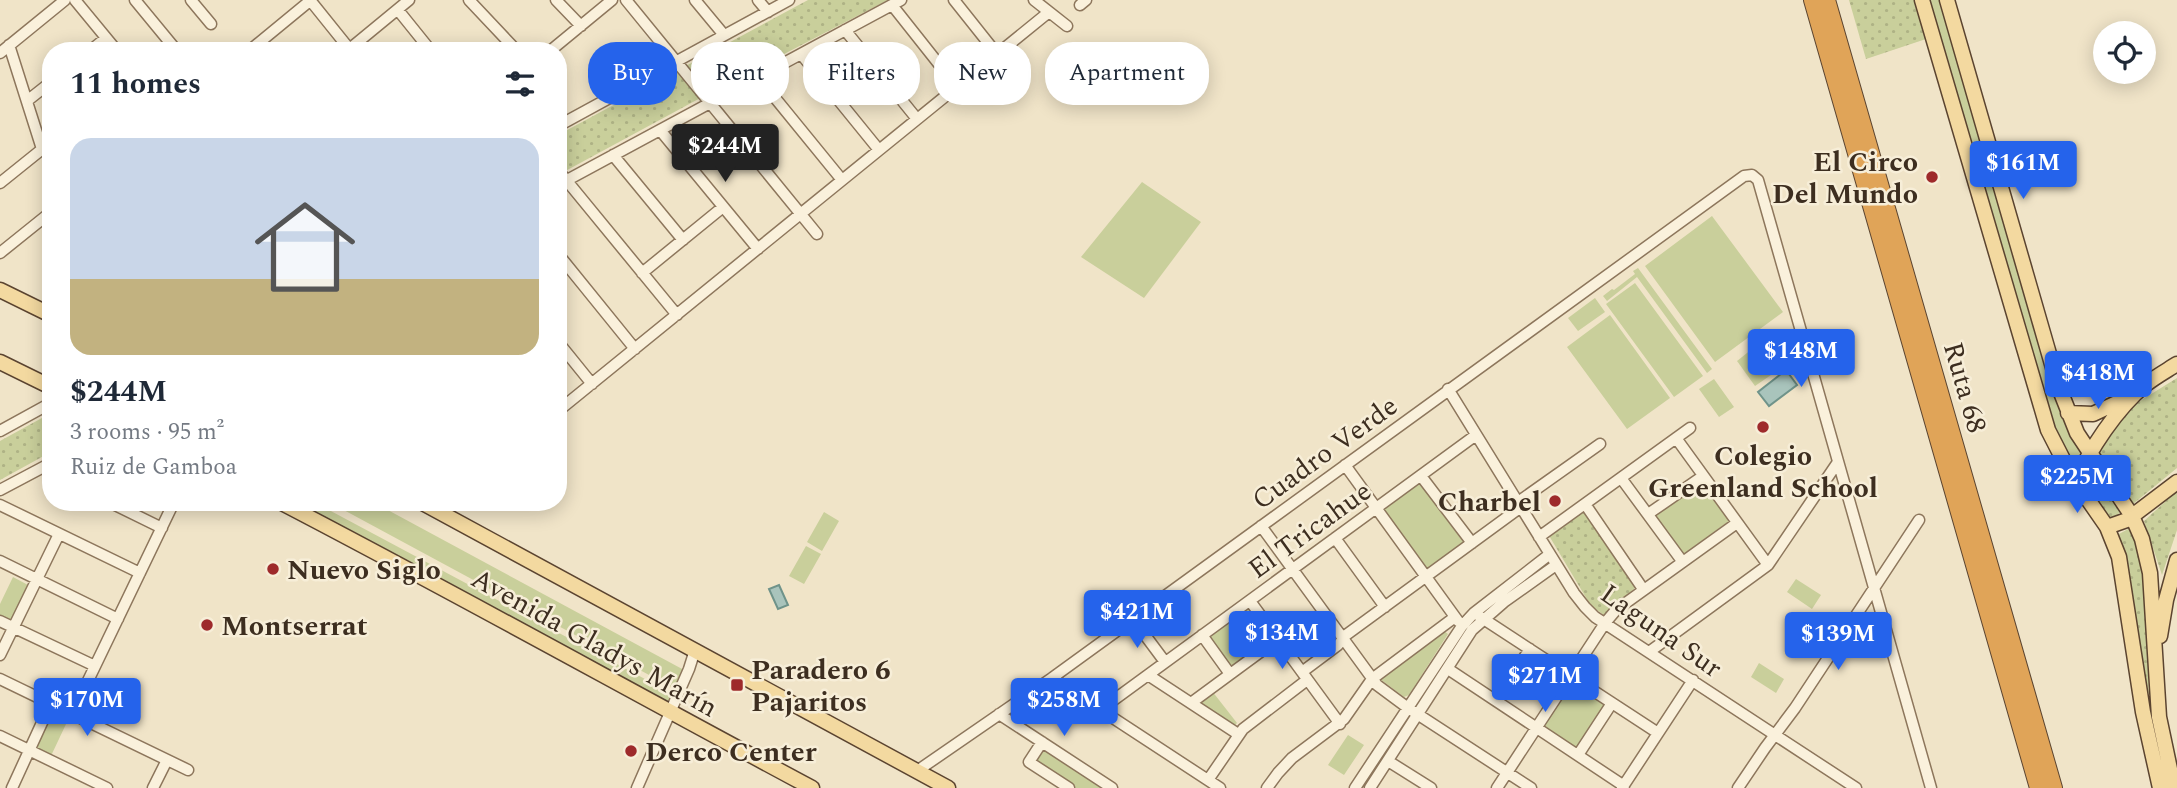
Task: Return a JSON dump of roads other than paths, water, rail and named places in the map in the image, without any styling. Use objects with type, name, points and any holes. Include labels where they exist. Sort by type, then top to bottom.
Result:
[{"type":"highway","name":"Ruta 68","points":[[1812,0],[2038,788]]},
{"type":"highway","name":"Ruta 68","points":[[1828,0],[2054,788]]},
{"type":"main road","points":[[1922,0],[2045,418],[2058,452],[2075,483],[2107,527],[2121,565],[2143,712],[2160,788]]},
{"type":"main road","points":[[1947,0],[2068,413],[2090,454],[2132,516],[2142,539],[2148,562],[2161,725],[2174,788]]},
{"type":"main road","points":[[0,290],[42,311]]},
{"type":"main road","points":[[0,362],[42,383]]},
{"type":"main road","points":[[2068,413],[2097,413],[2137,392],[2177,364]]},
{"type":"main road","points":[[2075,483],[2111,423],[2137,392]]},
{"type":"main road","points":[[2107,527],[2132,516],[2177,482]]},
{"type":"main road","name":"Avenida Gladys Marín","points":[[297,511],[812,788]]},
{"type":"main road","name":"Avenida Gladys Marín","points":[[438,511],[948,788]]},
{"type":"main road","points":[[2157,672],[2162,621],[2177,560]]},
{"type":"street","points":[[42,136],[5,49],[65,0]]},
{"type":"street","points":[[75,0],[109,42]]},
{"type":"street","points":[[135,0],[170,42]]},
{"type":"street","points":[[191,0],[211,24]]},
{"type":"street","points":[[260,42],[310,0],[343,42]]},
{"type":"street","points":[[359,42],[409,0]]},
{"type":"street","points":[[469,0],[509,42]]},
{"type":"street","points":[[556,0],[581,26]]},
{"type":"street","points":[[561,42],[612,0]]},
{"type":"street","points":[[626,0],[660,42]]},
{"type":"street","points":[[695,0],[724,35]]},
{"type":"street","points":[[758,0],[768,12]]},
{"type":"street","points":[[677,60],[789,0]]},
{"type":"street","points":[[954,0],[987,42]]},
{"type":"street","points":[[1034,0],[1068,26]]},
{"type":"street","points":[[789,62],[896,2],[934,54]]},
{"type":"street","points":[[398,9],[425,42]]},
{"type":"street","points":[[1012,42],[1049,12]]},
{"type":"street","points":[[845,30],[917,119]]},
{"type":"street","points":[[101,42],[106,38]]},
{"type":"street","points":[[801,54],[879,150]]},
{"type":"street","points":[[677,62],[691,80]]},
{"type":"street","points":[[27,101],[42,89]]},
{"type":"street","points":[[567,120],[595,105]]},
{"type":"street","points":[[567,179],[706,105]]},
{"type":"street","points":[[712,105],[817,234]]},
{"type":"street","points":[[781,105],[842,180]]},
{"type":"street","points":[[567,404],[934,105]]},
{"type":"street","points":[[660,130],[758,248]]},
{"type":"street","points":[[0,183],[42,148]]},
{"type":"street","points":[[613,155],[683,240]]},
{"type":"street","name":"Cuadro Verde","points":[[917,771],[1052,678],[1744,176],[1752,175],[1758,180],[1838,462]]},
{"type":"street","points":[[567,188],[677,315]]},
{"type":"street","points":[[642,273],[723,207]]},
{"type":"street","points":[[0,253],[42,219]]},
{"type":"street","points":[[567,269],[635,349]]},
{"type":"street","points":[[567,353],[592,384]]},
{"type":"street","name":"Laguna Sur","points":[[1448,390],[1579,601],[1590,612],[1856,788]]},
{"type":"street","points":[[0,431],[42,409]]},
{"type":"street","points":[[1539,537],[1690,428]]},
{"type":"street","name":"El Tricahue","points":[[1100,710],[1476,435]]},
{"type":"street","points":[[1676,438],[1768,565]]},
{"type":"street","points":[[1208,780],[1246,725],[1305,676],[1343,639],[1472,544],[1600,444]]},
{"type":"street","points":[[1649,652],[1768,565],[1838,462]]},
{"type":"street","points":[[1838,462],[1931,788]]},
{"type":"street","points":[[1345,465],[1458,622]]},
{"type":"street","points":[[0,491],[42,470]]},
{"type":"street","points":[[1421,475],[1472,544]]},
{"type":"street","points":[[1648,514],[1703,475]]},
{"type":"street","points":[[1621,478],[1682,561]]},
{"type":"street","points":[[1585,504],[1643,589]]},
{"type":"street","points":[[0,505],[140,573]]},
{"type":"street","points":[[127,511],[162,528]]},
{"type":"street","points":[[72,714],[170,511]]},
{"type":"street","points":[[1738,788],[1796,708],[1919,520]]},
{"type":"street","points":[[1497,788],[1616,610],[1737,523]]},
{"type":"street","points":[[1261,526],[1382,689],[1531,788]]},
{"type":"street","points":[[0,655],[59,534]]},
{"type":"street","points":[[1335,538],[1385,607]]},
{"type":"street","points":[[1268,788],[1292,758],[1349,714],[1372,679],[1458,622],[1479,616],[1553,560]]},
{"type":"street","points":[[0,561],[118,619]]},
{"type":"street","points":[[1250,601],[1339,724]]},
{"type":"street","points":[[1479,616],[1658,733]]},
{"type":"street","points":[[1370,788],[1419,715],[1479,616]]},
{"type":"street","points":[[1133,619],[1165,662]]},
{"type":"street","points":[[0,621],[95,666]]},
{"type":"street","points":[[1355,788],[1408,708],[1458,622]]},
{"type":"street","points":[[1202,635],[1230,674]]},
{"type":"street","points":[[1191,703],[1278,639]]},
{"type":"street","points":[[1495,700],[1530,649]]},
{"type":"street","points":[[636,788],[695,650]]},
{"type":"street","points":[[1448,669],[1623,787],[1693,680]]},
{"type":"street","points":[[1148,675],[1238,734]]},
{"type":"street","points":[[0,678],[188,770]]},
{"type":"street","points":[[1052,678],[1220,788]]},
{"type":"street","points":[[12,788],[51,703]]},
{"type":"street","points":[[1578,755],[1612,703]]},
{"type":"street","points":[[999,714],[1108,787]]},
{"type":"street","points":[[0,736],[107,788]]},
{"type":"street","points":[[1042,742],[1029,762],[1069,788]]},
{"type":"street","points":[[153,788],[167,760]]},
{"type":"street","points":[[1388,761],[1431,788]]},
{"type":"water","points":[[1786,370],[1797,385],[1769,406],[1758,392]]},
{"type":"water","points":[[779,585],[788,605],[778,609],[769,589]]},
{"type":"place","name":"El Circo Del Mundo","points":[[1932,177]]},
{"type":"place","name":"Colegio Greenland School","points":[[1763,427]]},
{"type":"place","name":"Charbel","points":[[1555,501]]},
{"type":"place","name":"Nuevo Siglo","points":[[273,569]]},
{"type":"place","name":"Montserrat","points":[[207,625]]},
{"type":"place","name":"Paradero 6 Pajaritos","points":[[737,685]]},
{"type":"place","name":"Derco Center","points":[[631,751]]}]
